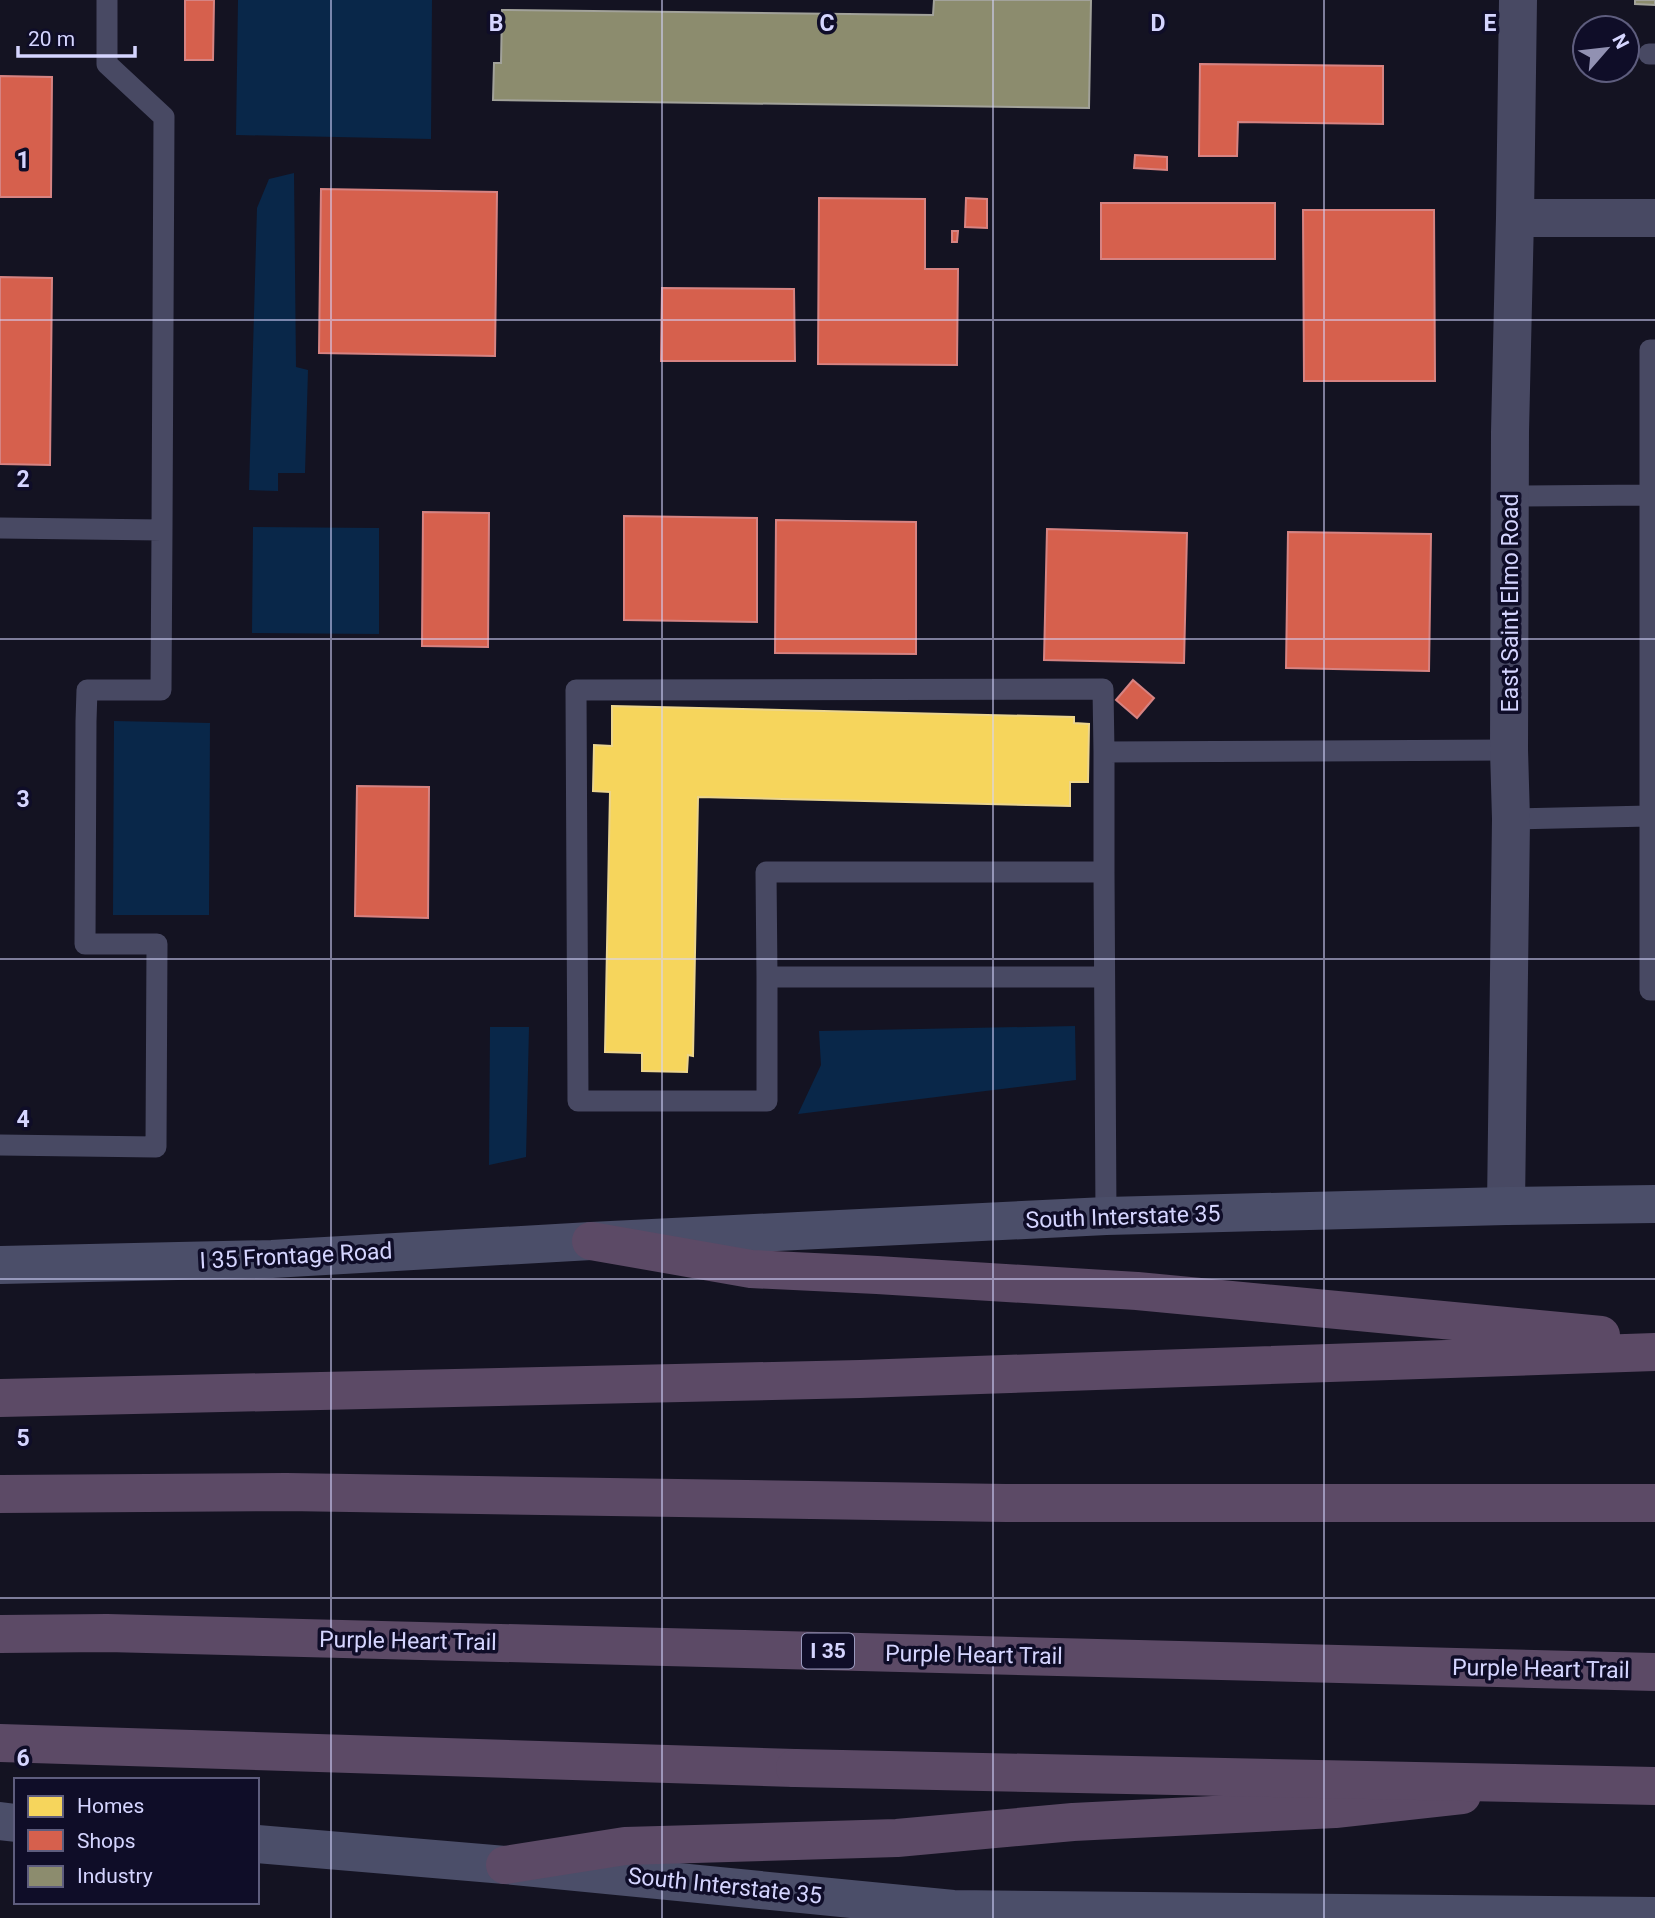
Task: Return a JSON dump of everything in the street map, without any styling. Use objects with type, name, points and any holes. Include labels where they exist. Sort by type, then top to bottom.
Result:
[{"type":"highway","points":[[591,1241],[751,1269],[1137,1291],[1576,1331],[1655,1343]]},
{"type":"highway","points":[[0,1398],[860,1379],[1655,1352]]},
{"type":"highway","points":[[0,1494],[286,1492],[1006,1503],[1655,1503]]},
{"type":"highway","name":"Purple Heart Trail","points":[[0,1634],[107,1633],[1655,1672]]},
{"type":"highway","points":[[0,1743],[795,1768],[1655,1786]]},
{"type":"highway","points":[[505,1865],[625,1846],[897,1838],[1073,1822],[1335,1809],[1655,1773]]},
{"type":"main road","name":"South Interstate 35","points":[[591,1241],[1106,1216],[1655,1204]]},
{"type":"main road","name":"I 35 Frontage Road","points":[[0,1265],[272,1259],[591,1241]]},
{"type":"main road","name":"South Interstate 35","points":[[259,1844],[505,1865],[953,1909],[1141,1915],[1655,1916]]},
{"type":"street","name":"East Saint Elmo Road","points":[[1506,1206],[1511,819],[1510,432],[1518,0]]},
{"type":"street","points":[[1515,218],[1655,218]]},
{"type":"lane","points":[[0,1145],[156,1147],[157,944],[85,944],[87,690],[161,690],[164,117],[107,64],[107,0]]},
{"type":"lane","points":[[1655,350],[1650,350],[1650,990],[1655,990]]},
{"type":"lane","points":[[1510,496],[1650,495]]},
{"type":"lane","points":[[0,528],[162,530]]},
{"type":"lane","points":[[1104,872],[766,873],[767,1101],[578,1101],[576,690],[1104,689],[1106,1216]]},
{"type":"lane","points":[[1104,752],[1509,750]]},
{"type":"lane","points":[[1511,819],[1650,816]]},
{"type":"lane","points":[[767,977],[1104,976]]},
{"type":"water","points":[[238,0],[432,0],[431,139],[236,135]]},
{"type":"water","points":[[294,173],[296,367],[308,370],[305,473],[278,473],[278,491],[249,490],[257,208],[269,179]]},
{"type":"water","points":[[253,527],[379,528],[379,634],[252,633]]},
{"type":"water","points":[[114,721],[210,723],[209,915],[113,915]]},
{"type":"water","points":[[1075,1026],[1076,1080],[798,1114],[821,1065],[819,1031]]},
{"type":"water","points":[[490,1027],[529,1027],[526,1157],[489,1165]]},
{"type":"building: Homes","points":[[612,706],[1074,717],[1074,723],[1089,724],[1088,782],[1070,782],[1070,806],[698,797],[693,1056],[688,1055],[687,1072],[642,1071],[642,1053],[605,1052],[610,792],[593,791],[594,745],[612,746]]},
{"type":"building: Shops","points":[[185,0],[214,0],[213,60],[185,60]]},
{"type":"building: Shops","points":[[1200,64],[1383,66],[1383,124],[1238,122],[1237,156],[1199,156]]},
{"type":"building: Shops","points":[[0,76],[52,77],[51,197],[0,197]]},
{"type":"building: Shops","points":[[1135,155],[1167,157],[1167,170],[1134,168]]},
{"type":"building: Shops","points":[[321,189],[497,192],[495,356],[319,353]]},
{"type":"building: Shops","points":[[819,198],[925,199],[925,269],[958,269],[957,365],[818,364]]},
{"type":"building: Shops","points":[[966,198],[987,199],[987,228],[965,227]]},
{"type":"building: Shops","points":[[1101,203],[1275,203],[1275,259],[1101,259]]},
{"type":"building: Shops","points":[[1303,210],[1434,210],[1435,381],[1304,381]]},
{"type":"building: Shops","points":[[952,231],[958,231],[957,242],[952,242]]},
{"type":"building: Shops","points":[[0,277],[52,278],[50,465],[0,464]]},
{"type":"building: Shops","points":[[662,288],[794,289],[795,361],[661,361]]},
{"type":"building: Shops","points":[[423,512],[489,513],[488,647],[422,646]]},
{"type":"building: Shops","points":[[624,516],[757,518],[757,622],[624,620]]},
{"type":"building: Shops","points":[[776,520],[916,522],[916,654],[775,653]]},
{"type":"building: Shops","points":[[1047,529],[1187,533],[1184,663],[1044,660]]},
{"type":"building: Shops","points":[[1288,532],[1431,534],[1429,671],[1286,668]]},
{"type":"building: Shops","points":[[1133,680],[1154,698],[1137,718],[1116,700]]},
{"type":"building: Shops","points":[[357,786],[429,787],[428,918],[355,916]]},
{"type":"building: Industry","points":[[934,0],[1091,0],[1089,108],[493,100],[494,63],[501,63],[502,10],[933,15]]},
{"type":"building: Industry","points":[[1635,0],[1655,0],[1655,5],[1635,4]]}]
